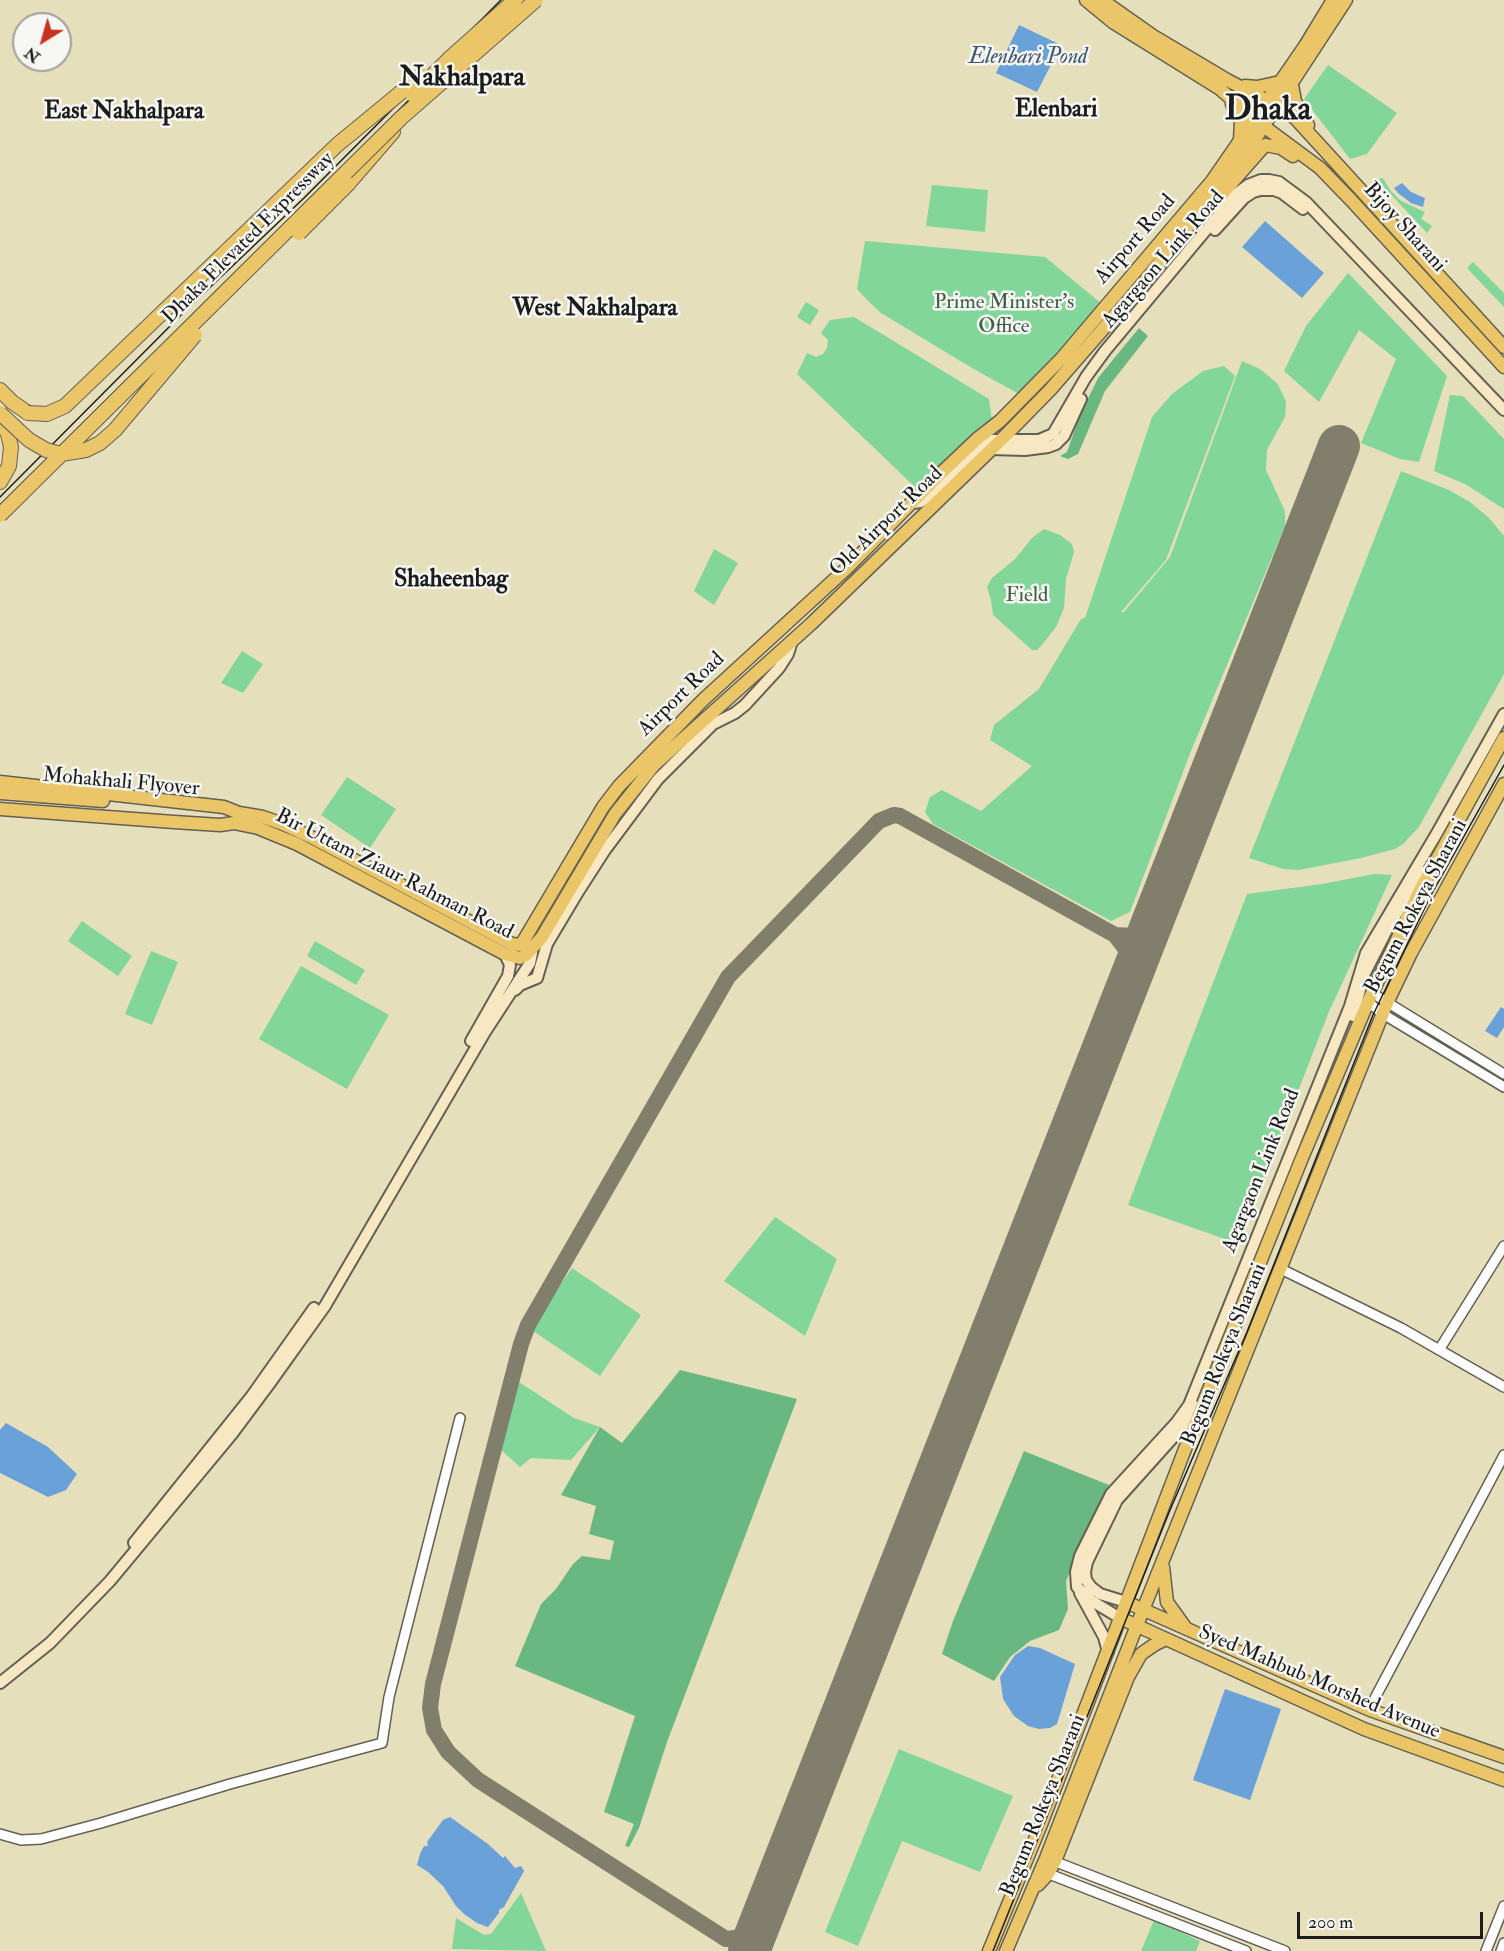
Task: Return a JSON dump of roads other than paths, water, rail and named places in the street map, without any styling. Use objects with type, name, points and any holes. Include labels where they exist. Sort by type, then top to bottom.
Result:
[{"type":"highway","name":"Dhaka Elevated Expressway","points":[[0,504],[450,58],[515,0]]},
{"type":"highway","name":"Dhaka Elevated Expressway","points":[[0,515],[401,118],[536,0]]},
{"type":"highway","points":[[0,390],[28,413],[39,415],[54,412],[65,406],[337,145],[428,70],[450,58]]},
{"type":"highway","points":[[0,413],[29,440],[53,453],[78,452],[100,444],[115,430],[206,323],[348,184],[389,138],[401,118]]},
{"type":"highway","points":[[0,420],[11,447],[9,466],[0,482]]},
{"type":"main road","points":[[1086,0],[1104,6],[1159,52],[1223,84],[1257,87],[1286,83],[1321,146]]},
{"type":"main road","name":"Airport Road","points":[[1286,83],[1333,0]]},
{"type":"main road","name":"Airport Road","points":[[519,952],[603,807],[619,786],[703,700],[847,568],[1062,358],[1212,182],[1254,119],[1272,103],[1346,0]]},
{"type":"main road","points":[[1223,84],[1241,120],[1240,141]]},
{"type":"main road","name":"Bijoy Sharani","points":[[1223,84],[1272,103],[1295,118],[1504,347]]},
{"type":"main road","name":"Bijoy Sharani","points":[[1223,84],[1254,119],[1320,168],[1504,367]]},
{"type":"main road","name":"Old Airport Road","points":[[519,952],[542,937],[591,852],[631,792],[675,745],[811,624],[1006,435],[1058,381],[1181,236],[1244,156],[1264,127],[1272,103]]},
{"type":"main road","points":[[1181,236],[1220,198],[1265,145],[1285,151],[1315,173],[1348,204],[1359,209]]},
{"type":"main road","name":"Agargaon Link Road","points":[[1006,435],[1022,441],[1039,440],[1053,435],[1086,377],[1105,351],[1230,201],[1248,184],[1265,180],[1284,184],[1306,202],[1504,410]]},
{"type":"main road","name":"Agargaon Link Road","points":[[991,449],[1038,449],[1048,447],[1060,440],[1085,391],[1108,354],[1244,198],[1261,190],[1274,190],[1298,204],[1504,420]]},
{"type":"main road","points":[[1018,402],[1029,412]]},
{"type":"main road","points":[[999,421],[1006,435]]},
{"type":"main road","name":"Airport Road","points":[[912,503],[921,502],[928,497],[985,442],[1006,435]]},
{"type":"main road","points":[[798,612],[811,624]]},
{"type":"main road","points":[[0,1683],[50,1643],[85,1609],[142,1544],[257,1402],[325,1306],[484,1032],[526,970],[547,944],[605,850],[658,779],[713,724],[745,705],[779,668],[788,654],[792,641]]},
{"type":"main road","name":"Agargaon Link Road","points":[[1077,1587],[1075,1577],[1078,1561],[1106,1502],[1118,1485],[1176,1423],[1189,1405],[1350,1006],[1366,953],[1504,714]]},
{"type":"main road","name":"Agargaon Link Road","points":[[1126,1602],[1100,1594],[1088,1584],[1085,1572],[1087,1562],[1117,1500],[1191,1416],[1357,1007],[1364,975],[1390,924],[1407,899],[1504,728]]},
{"type":"main road","name":"Begum Rokeya Sharani","points":[[989,1951],[1040,1827],[1126,1602],[1262,1260],[1370,998],[1419,890],[1504,738]]},
{"type":"main road","name":"Bir Uttam Ziaur Rahman Road","points":[[0,782],[212,806],[279,835],[519,952]]},
{"type":"main road","name":"Begum Rokeya Sharani","points":[[1006,1951],[1032,1890],[1051,1860],[1143,1610],[1385,1008],[1411,953],[1504,784]]},
{"type":"main road","name":"Mohakhali Flyover","points":[[0,793],[236,818]]},
{"type":"main road","name":"Mohakhali Flyover","points":[[0,799],[236,818]]},
{"type":"main road","name":"Bir Uttam Ziaur Rahman Road","points":[[0,809],[220,825],[236,818]]},
{"type":"main road","name":"Begum Rokeya Sharani","points":[[1370,998],[1366,981],[1407,899]]},
{"type":"main road","points":[[506,1001],[520,986],[537,978],[547,944]]},
{"type":"main road","points":[[0,1676],[45,1639],[94,1590],[251,1397],[319,1302],[508,976],[519,952],[533,955],[526,970]]},
{"type":"main road","points":[[1262,1260],[1281,1269]]},
{"type":"main road","points":[[1163,1560],[1164,1590],[1167,1602],[1189,1631]]},
{"type":"main road","points":[[1077,1587],[1092,1601],[1120,1618]]},
{"type":"main road","points":[[1077,1587],[1104,1637],[1108,1652]]},
{"type":"main road","name":"Syed Mahbub Morshed Avenue","points":[[1126,1602],[1370,1710],[1504,1757]]},
{"type":"main road","name":"Syed Mahbub Morshed Avenue","points":[[1120,1618],[1364,1729],[1504,1780]]},
{"type":"main road","points":[[1051,1860],[1128,1677],[1141,1654],[1154,1644],[1166,1639]]},
{"type":"main road","points":[[1364,1729],[1370,1710]]},
{"type":"street","points":[[1370,998],[1421,1036],[1504,1087]]},
{"type":"street","points":[[1385,1008],[1426,1027],[1501,1072],[1493,1080]]},
{"type":"street","points":[[1421,1036],[1426,1027]]},
{"type":"street","points":[[1441,1351],[1504,1246]]},
{"type":"street","points":[[1441,1351],[1504,1258]]},
{"type":"street","points":[[1281,1269],[1401,1328],[1504,1387]]},
{"type":"street","points":[[0,1834],[21,1840],[41,1839],[239,1781],[382,1743],[389,1697],[460,1418]]},
{"type":"street","points":[[1370,1710],[1504,1455]]},
{"type":"street","points":[[1051,1860],[1285,1951]]},
{"type":"street","points":[[1044,1873],[1246,1951]]},
{"type":"street","points":[[1486,1951],[1504,1906]]},
{"type":"street","points":[[1210,1937],[1216,1924]]},
{"type":"street","points":[[1501,1951],[1504,1943]]},
{"type":"water","name":"Elenbari Pond","points":[[1019,25],[1061,45],[1037,92],[996,73]]},
{"type":"water","points":[[1402,183],[1411,192],[1425,198],[1423,207],[1411,203],[1398,193],[1394,188]]},
{"type":"water","points":[[1265,221],[1324,273],[1302,298],[1242,247]]},
{"type":"water","points":[[1501,1007],[1504,1009],[1504,1027],[1497,1038],[1485,1031]]},
{"type":"water","points":[[6,1423],[48,1447],[77,1474],[66,1490],[48,1497],[0,1473],[0,1430]]},
{"type":"water","points":[[1028,1646],[1040,1648],[1075,1664],[1057,1724],[1050,1728],[1039,1729],[1028,1726],[1014,1716],[1003,1699],[1000,1677],[1015,1655]]},
{"type":"water","points":[[1225,1689],[1281,1709],[1250,1800],[1193,1780]]},
{"type":"water","points":[[450,1817],[488,1844],[503,1858],[505,1856],[515,1868],[521,1866],[524,1871],[504,1907],[499,1910],[488,1927],[464,1914],[443,1886],[417,1865],[424,1846],[428,1846],[427,1842],[443,1820]]},
{"type":"tram line","points":[[0,505],[510,0]]},
{"type":"railway","points":[[0,497],[183,313],[304,198],[501,0]]},
{"type":"railway","points":[[993,1951],[1170,1510],[1247,1332],[1373,1015],[1431,895],[1504,765]]},
{"type":"district","name":"Nakhalpara","points":[[462,79]]},
{"type":"district","name":"Elenbari","points":[[1056,111]]},
{"type":"district","name":"Dhaka","points":[[1268,112]]},
{"type":"district","name":"East Nakhalpara","points":[[124,113]]},
{"type":"district","name":"West Nakhalpara","points":[[595,310]]},
{"type":"district","name":"Shaheenbag","points":[[451,581]]},
{"type":"park label","name":"Prime Minister's Office","points":[[1004,315]]},
{"type":"park label","name":"Field","points":[[1027,596]]}]
